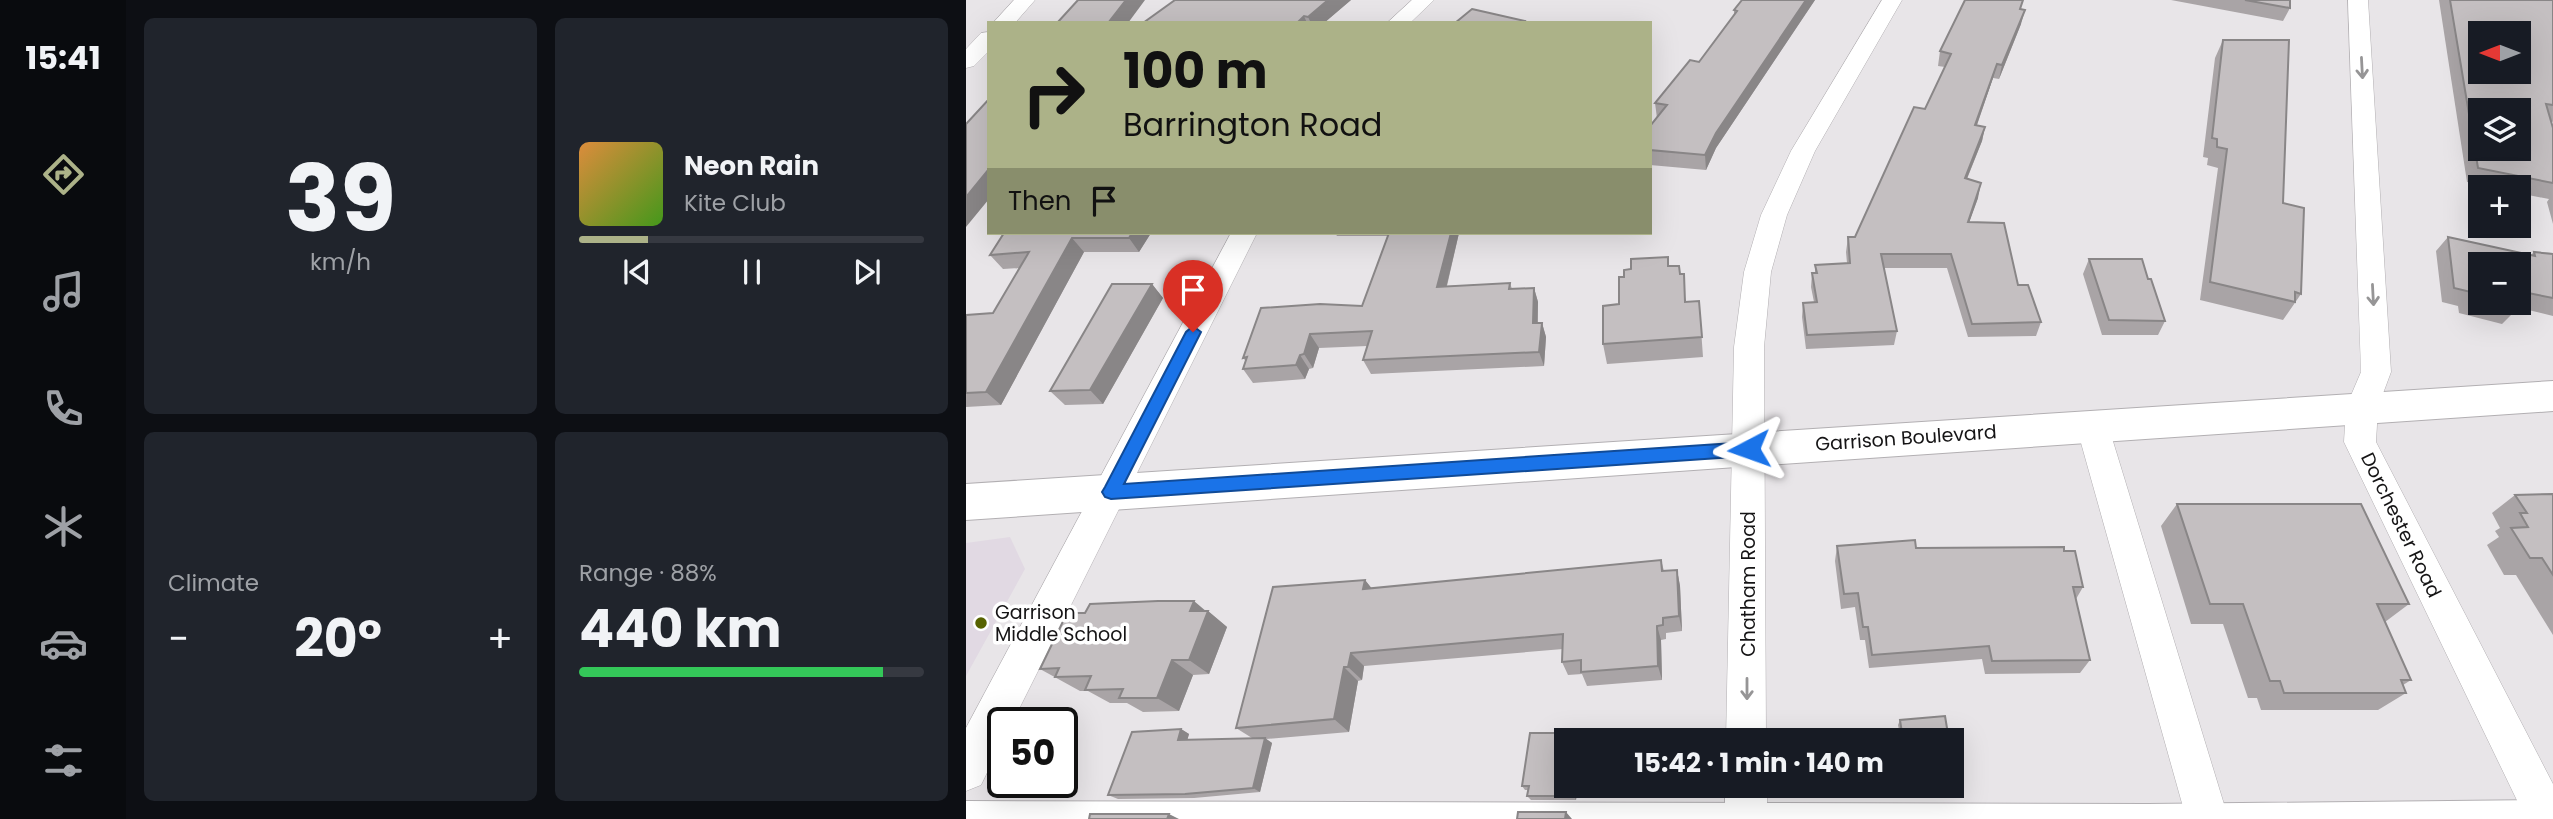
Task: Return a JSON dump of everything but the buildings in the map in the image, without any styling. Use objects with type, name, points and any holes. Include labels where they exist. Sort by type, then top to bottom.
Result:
[{"type":"main road","name":"Garrison Boulevard","points":[[966,502],[2553,396]]},
{"type":"street","points":[[1005,21],[1026,0]]},
{"type":"street","points":[[1398,21],[1424,0]]},
{"type":"street","name":"Chatham Road","points":[[1746,728],[1749,347],[1754,284],[1763,246],[1778,204],[1802,156],[1892,0]]},
{"type":"street","name":"Dorchester Road","points":[[2358,0],[2376,372],[2362,407],[2360,442],[2548,814]]},
{"type":"street","points":[[966,61],[987,40]]},
{"type":"street","points":[[966,770],[1243,235]]},
{"type":"street","points":[[2092,425],[2206,814]]},
{"type":"lane","points":[[966,812],[1341,816],[1746,806],[2149,817],[2206,814],[2548,814]]},
{"type":"shaded area","name":"Garrison Middle School","points":[[1010,537],[1025,569],[966,676],[966,543]]},
{"type":"place","name":"Garrison Middle School","points":[[981,623]]},
{"type":"route","points":[[1193,332],[1111,492],[1749,449]]}]
